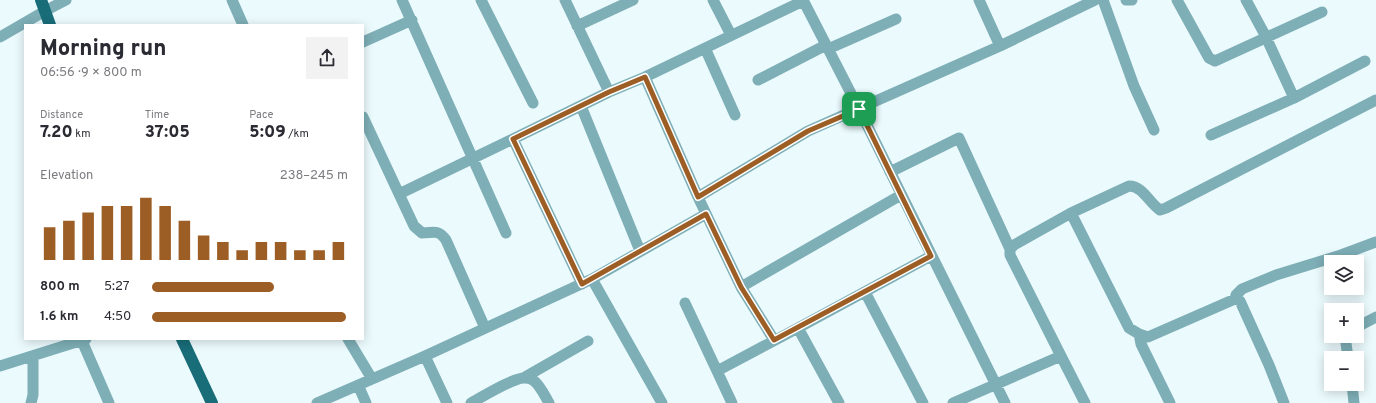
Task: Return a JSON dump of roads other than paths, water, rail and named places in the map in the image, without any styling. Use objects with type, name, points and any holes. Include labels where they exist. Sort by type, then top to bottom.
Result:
[{"type":"main road","points":[[43,5],[50,24]]},
{"type":"main road","points":[[182,340],[212,403]]},
{"type":"street","points":[[0,37],[43,5],[66,0]]},
{"type":"street","points":[[232,0],[244,24]]},
{"type":"street","points":[[402,0],[506,233]]},
{"type":"street","points":[[481,0],[533,103]]},
{"type":"street","points":[[565,0],[609,92]]},
{"type":"street","points":[[577,26],[633,0]]},
{"type":"street","points":[[713,0],[731,35]]},
{"type":"street","points":[[399,194],[803,0],[859,109],[1005,403]]},
{"type":"street","points":[[980,0],[1000,46]]},
{"type":"street","points":[[698,197],[808,131],[1000,46],[1095,0]]},
{"type":"street","points":[[1102,0],[1134,86],[1154,130]]},
{"type":"street","points":[[1126,0],[1132,0]]},
{"type":"street","points":[[1177,0],[1209,58],[1214,61],[1322,12]]},
{"type":"street","points":[[1246,0],[1266,38],[1294,98]]},
{"type":"street","points":[[758,80],[827,47],[896,19]]},
{"type":"street","points":[[364,42],[412,20]]},
{"type":"street","points":[[705,48],[735,115]]},
{"type":"street","points":[[1211,135],[1294,98],[1365,61]]},
{"type":"street","points":[[645,77],[698,197],[741,287],[774,340]]},
{"type":"street","points":[[1010,249],[1014,245],[1071,214],[1129,186],[1135,186],[1140,189],[1154,206],[1160,210],[1166,208],[1376,100]]},
{"type":"street","points":[[581,106],[640,251]]},
{"type":"street","points":[[364,119],[414,226],[422,233],[438,232],[446,240],[485,328]]},
{"type":"street","points":[[890,172],[959,138],[1010,249],[1010,255],[1085,403]]},
{"type":"street","points":[[513,139],[587,281],[662,403]]},
{"type":"street","points":[[741,287],[901,195]]},
{"type":"street","points":[[317,403],[425,356],[587,281],[706,214]]},
{"type":"street","points":[[1071,214],[1129,328],[1148,337],[1235,299],[1239,292],[1249,286],[1276,275],[1341,255],[1376,242]]},
{"type":"street","points":[[717,371],[931,256]]},
{"type":"street","points":[[865,292],[923,403]]},
{"type":"street","points":[[1235,299],[1240,301],[1269,365],[1284,403]]},
{"type":"street","points":[[685,302],[732,403]]},
{"type":"street","points":[[1364,324],[1376,318]]},
{"type":"street","points":[[798,328],[839,403]]},
{"type":"street","points":[[1139,334],[1141,344],[1170,403]]},
{"type":"street","points":[[0,366],[84,340],[108,403]]},
{"type":"street","points":[[349,340],[372,379]]},
{"type":"street","points":[[471,403],[498,388],[518,379],[525,378],[588,341]]},
{"type":"street","points":[[425,356],[447,403]]},
{"type":"street","points":[[953,403],[1061,356]]},
{"type":"street","points":[[31,403],[33,395],[33,357]]},
{"type":"street","points":[[525,378],[538,384],[549,403]]},
{"type":"street","points":[[358,385],[366,403]]},
{"type":"street","points":[[1353,391],[1354,403]]}]
